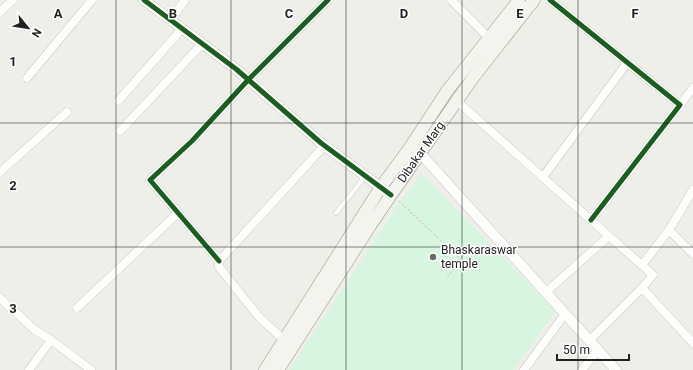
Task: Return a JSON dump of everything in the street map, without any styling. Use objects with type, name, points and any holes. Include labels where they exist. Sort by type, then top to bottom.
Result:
[{"type":"main road","name":"Dibakar Marg","points":[[265,370],[386,191],[420,153],[472,79],[534,0]]},
{"type":"main road","name":"Dibakar Marg","points":[[278,370],[370,226],[386,191],[411,146],[447,91],[489,38],[514,2]]},
{"type":"street","points":[[0,12],[13,0]]},
{"type":"street","points":[[27,78],[92,0]]},
{"type":"street","points":[[144,0],[236,69],[325,145],[386,191]]},
{"type":"street","points":[[170,20],[185,0]]},
{"type":"street","points":[[219,261],[150,180],[192,141],[248,80],[328,0]]},
{"type":"street","points":[[451,0],[489,38]]},
{"type":"street","points":[[550,0],[680,105]]},
{"type":"street","points":[[118,101],[182,29]]},
{"type":"street","points":[[120,131],[202,44]]},
{"type":"street","points":[[543,177],[627,63]]},
{"type":"street","points":[[591,220],[693,88]]},
{"type":"street","points":[[457,101],[653,275],[589,341]]},
{"type":"street","points":[[0,172],[68,112]]},
{"type":"street","points":[[284,340],[259,317],[218,267],[219,261],[325,145]]},
{"type":"street","points":[[420,153],[616,370]]},
{"type":"street","points":[[642,265],[669,230],[693,190]]},
{"type":"street","points":[[77,308],[178,213]]},
{"type":"street","points":[[669,230],[693,254]]},
{"type":"street","points":[[545,293],[609,236]]},
{"type":"street","points":[[642,288],[693,343]]},
{"type":"street","points":[[0,298],[35,330],[91,370]]},
{"type":"street","points":[[524,370],[565,314]]},
{"type":"street","points":[[29,370],[51,340]]},
{"type":"street","points":[[582,370],[598,350]]},
{"type":"lane","points":[[336,213],[360,183],[364,175]]},
{"type":"path","points":[[386,191],[400,202],[460,259],[446,279]]},
{"type":"green space","name":"Bhaskaraswar temple","points":[[421,173],[555,311],[514,370],[289,370],[400,202]]},
{"type":"cycle path","points":[[144,0],[236,69],[321,143],[391,195]]},
{"type":"cycle path","points":[[219,261],[150,180],[192,141],[248,80],[328,0]]},
{"type":"cycle path","points":[[550,0],[680,105],[591,220]]},
{"type":"place","name":"Bhaskaraswar temple","points":[[433,257]]}]
